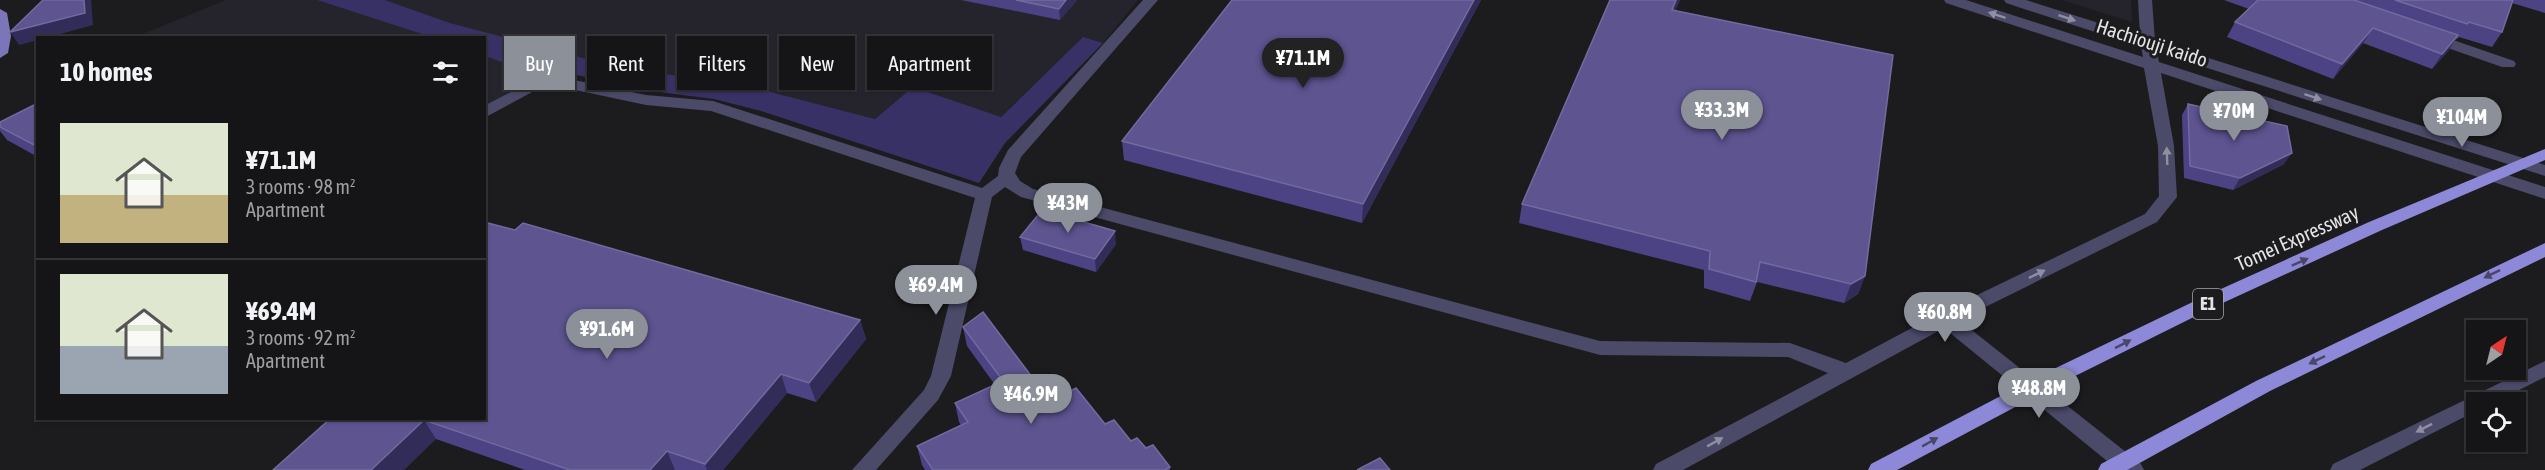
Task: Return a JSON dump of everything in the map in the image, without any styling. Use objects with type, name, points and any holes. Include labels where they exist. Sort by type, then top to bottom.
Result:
[{"type":"highway","name":"Tomei Expressway","points":[[1879,470],[1949,432],[2170,321],[2451,193],[2545,154]]},
{"type":"highway","points":[[2109,470],[2264,386],[2545,249]]},
{"type":"main road","points":[[0,13],[3,36],[0,53]]},
{"type":"street","points":[[1151,0],[1014,154],[1006,167],[1006,178],[1014,187],[1027,194],[1600,348],[1790,350],[1845,371]]},
{"type":"street","name":"Hachiouji kaido","points":[[1951,0],[2545,193]]},
{"type":"street","name":"Hachiouji kaido","points":[[2011,0],[2545,171]]},
{"type":"street","points":[[1664,470],[1945,319],[2151,218],[2168,197],[2166,146],[2148,44],[2145,0]]},
{"type":"street","points":[[3,36],[21,25]]},
{"type":"street","points":[[2410,30],[2508,64]]},
{"type":"street","points":[[486,112],[545,79],[646,100],[713,106],[984,195]]},
{"type":"street","points":[[863,470],[932,394],[941,376],[984,195],[1006,178]]},
{"type":"street","points":[[1945,319],[2133,470]]},
{"type":"street","points":[[2497,392],[2545,368]]},
{"type":"street","points":[[2341,470],[2466,408]]},
{"type":"shaded area","points":[[226,0],[317,0],[428,36],[138,36]]},
{"type":"shaded area","points":[[317,0],[385,0],[450,23],[504,37],[504,63],[486,56],[486,36],[428,36]]},
{"type":"shaded area","points":[[385,0],[1138,0],[1103,43],[1083,37],[1000,117],[922,90],[992,90],[992,36],[867,36],[867,90],[909,90],[875,119],[763,90],[767,90],[767,36],[677,36],[677,76],[665,74],[665,36],[587,36],[587,59],[575,56],[575,36],[504,37],[450,23]]},
{"type":"shaded area","points":[[2062,0],[2131,0],[2132,22]]},
{"type":"shaded area","points":[[1083,37],[1103,43],[1005,143],[979,183],[761,111],[714,99],[646,90],[665,90],[665,74],[677,76],[677,90],[763,90],[875,119],[909,90],[922,90],[1001,117]]},
{"type":"shaded area","points":[[486,56],[504,63],[504,90],[513,90],[486,106]]},
{"type":"shaded area","points":[[575,56],[587,59],[587,77],[575,75]]},
{"type":"building","points":[[43,0],[84,0],[85,13],[10,32]]},
{"type":"building","points":[[1016,0],[1066,0],[1059,9]]},
{"type":"building","points":[[1232,0],[1474,0],[1363,204],[1122,141]]},
{"type":"building","points":[[1610,0],[1676,0],[1672,10],[1893,55],[1865,276],[1851,284],[1760,262],[1756,282],[1709,269],[1710,251],[1522,204]]},
{"type":"building","points":[[2258,0],[2354,0],[2458,35],[2442,54],[2373,28],[2342,64],[2235,22]]},
{"type":"building","points":[[2395,0],[2513,0],[2502,32],[2469,22],[2467,24]]},
{"type":"building","points":[[36,104],[36,146],[0,127],[0,122]]},
{"type":"building","points":[[2188,104],[2287,126],[2292,153],[2240,178],[2190,166]]},
{"type":"building","points":[[1042,210],[1115,231],[1095,259],[1020,237]]},
{"type":"building","points":[[486,223],[515,230],[523,223],[860,320],[809,383],[781,374],[705,464],[667,451],[650,470],[570,470],[424,420],[486,420]]},
{"type":"building","points":[[983,312],[1050,401],[1076,388],[1105,424],[1114,420],[1131,441],[1137,438],[1146,448],[1153,445],[1170,467],[1165,470],[933,470],[917,446],[968,422],[955,403],[1003,381],[963,327]]},
{"type":"building","points":[[329,420],[424,420],[371,470],[273,470]]},
{"type":"building","points":[[1380,458],[1390,470],[1357,470]]}]
